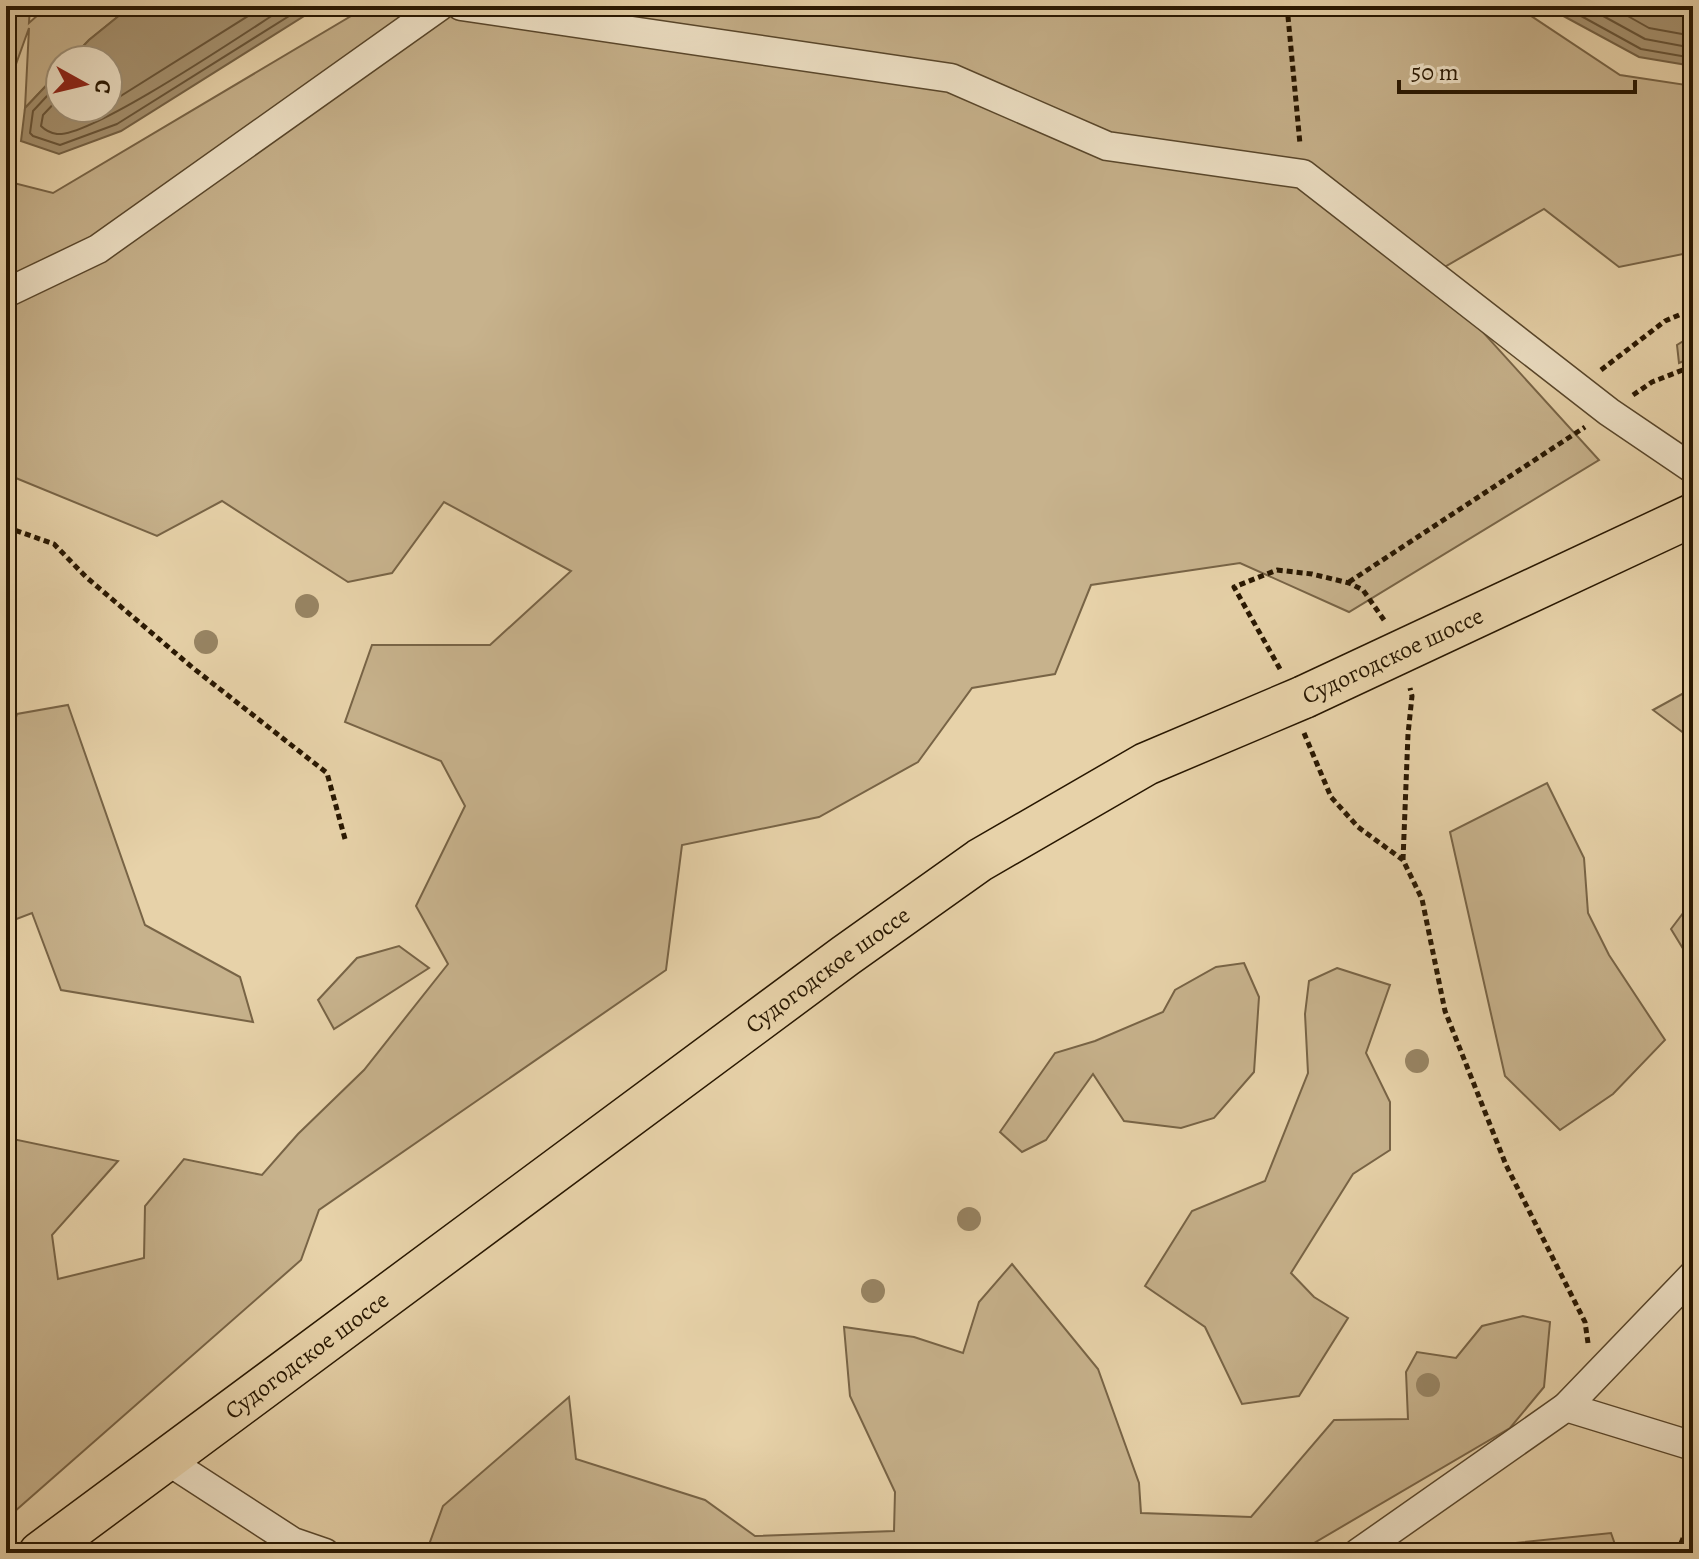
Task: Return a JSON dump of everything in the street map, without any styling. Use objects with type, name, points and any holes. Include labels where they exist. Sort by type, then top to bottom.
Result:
[{"type":"main road","name":"Судогодское шоссе","points":[[40,1553],[845,956],[980,860],[1146,764],[1693,515]]},
{"type":"street","points":[[6,293],[98,249],[440,6]]},
{"type":"street","points":[[461,6],[951,78],[1107,146],[1303,174],[1609,412],[1693,469]]},
{"type":"street","points":[[1358,1553],[1566,1407],[1693,1275]]},
{"type":"street","points":[[1566,1407],[1693,1446]]},
{"type":"street","points":[[165,1459],[293,1542],[325,1553]]},
{"type":"path","points":[[1287,6],[1303,174]]},
{"type":"path","points":[[1578,388],[1665,321],[1693,309]]},
{"type":"path","points":[[1349,583],[1652,382],[1693,366]]},
{"type":"path","points":[[6,527],[54,544],[86,577],[193,668],[327,773],[345,839]]},
{"type":"path","points":[[1363,590],[1349,583],[1312,574],[1277,570],[1234,587],[1296,698],[1331,797],[1358,827],[1403,860],[1422,899],[1445,1011],[1506,1165],[1585,1322],[1594,1377]]},
{"type":"path","points":[[1403,860],[1408,734]]},
{"type":"path","points":[[1677,1553],[1693,1514]]},
{"type":"shaded area","points":[[6,6],[30,6],[29,23],[48,6],[131,6],[85,44],[44,44],[44,88],[25,108],[29,28],[6,92]]},
{"type":"shaded area","points":[[368,6],[1516,6],[1620,75],[1693,86],[1693,208],[1688,253],[1619,267],[1544,209],[1431,275],[1599,460],[1349,612],[1240,563],[1091,585],[1055,674],[972,688],[918,762],[819,817],[682,845],[666,970],[319,1210],[301,1260],[6,1519],[6,1147],[13,1139],[118,1161],[52,1235],[58,1279],[144,1258],[145,1206],[184,1159],[262,1175],[298,1134],[364,1070],[448,964],[416,906],[465,806],[441,761],[345,722],[372,645],[490,645],[571,571],[444,502],[392,573],[348,582],[222,501],[157,536],[6,474],[6,181],[53,193]]},
{"type":"shaded area","points":[[1693,335],[1693,357],[1679,363],[1677,345]]},
{"type":"shaded area","points":[[1693,688],[1693,740],[1653,710]]},
{"type":"shaded area","points":[[68,705],[145,925],[240,977],[253,1022],[61,990],[32,913],[6,923],[6,750],[17,714]]},
{"type":"shaded area","points":[[1547,783],[1584,858],[1588,913],[1609,955],[1665,1040],[1613,1094],[1560,1130],[1505,1076],[1450,832]]},
{"type":"shaded area","points":[[1693,900],[1693,965],[1671,929]]},
{"type":"shaded area","points":[[399,946],[429,968],[334,1029],[318,1000],[357,958]]},
{"type":"shaded area","points":[[1244,963],[1259,997],[1254,1072],[1214,1118],[1181,1128],[1124,1121],[1093,1074],[1046,1140],[1022,1152],[1000,1132],[1055,1053],[1095,1041],[1163,1012],[1175,990],[1216,967]]},
{"type":"shaded area","points":[[1337,968],[1390,985],[1366,1053],[1390,1102],[1390,1150],[1353,1174],[1291,1273],[1314,1297],[1348,1318],[1299,1396],[1242,1404],[1205,1327],[1145,1286],[1192,1211],[1265,1181],[1308,1073],[1305,1014],[1309,981]]},
{"type":"shaded area","points":[[1012,1264],[1098,1369],[1139,1483],[1141,1513],[1251,1517],[1334,1420],[1408,1419],[1406,1372],[1417,1352],[1456,1358],[1482,1326],[1523,1316],[1550,1322],[1544,1387],[1510,1428],[1297,1553],[426,1553],[443,1506],[569,1397],[576,1459],[705,1500],[755,1536],[894,1531],[895,1492],[850,1396],[844,1327],[914,1337],[963,1353],[979,1302]]},
{"type":"shaded area","points":[[1611,1533],[1618,1553],[1503,1553],[1506,1544]]},
{"type":"water","points":[[131,6],[320,6],[121,131],[59,154],[21,141],[25,108],[44,88],[44,124],[124,124],[124,44],[85,44]]},
{"type":"water","points":[[1545,6],[1693,6],[1693,66],[1639,57]]}]
